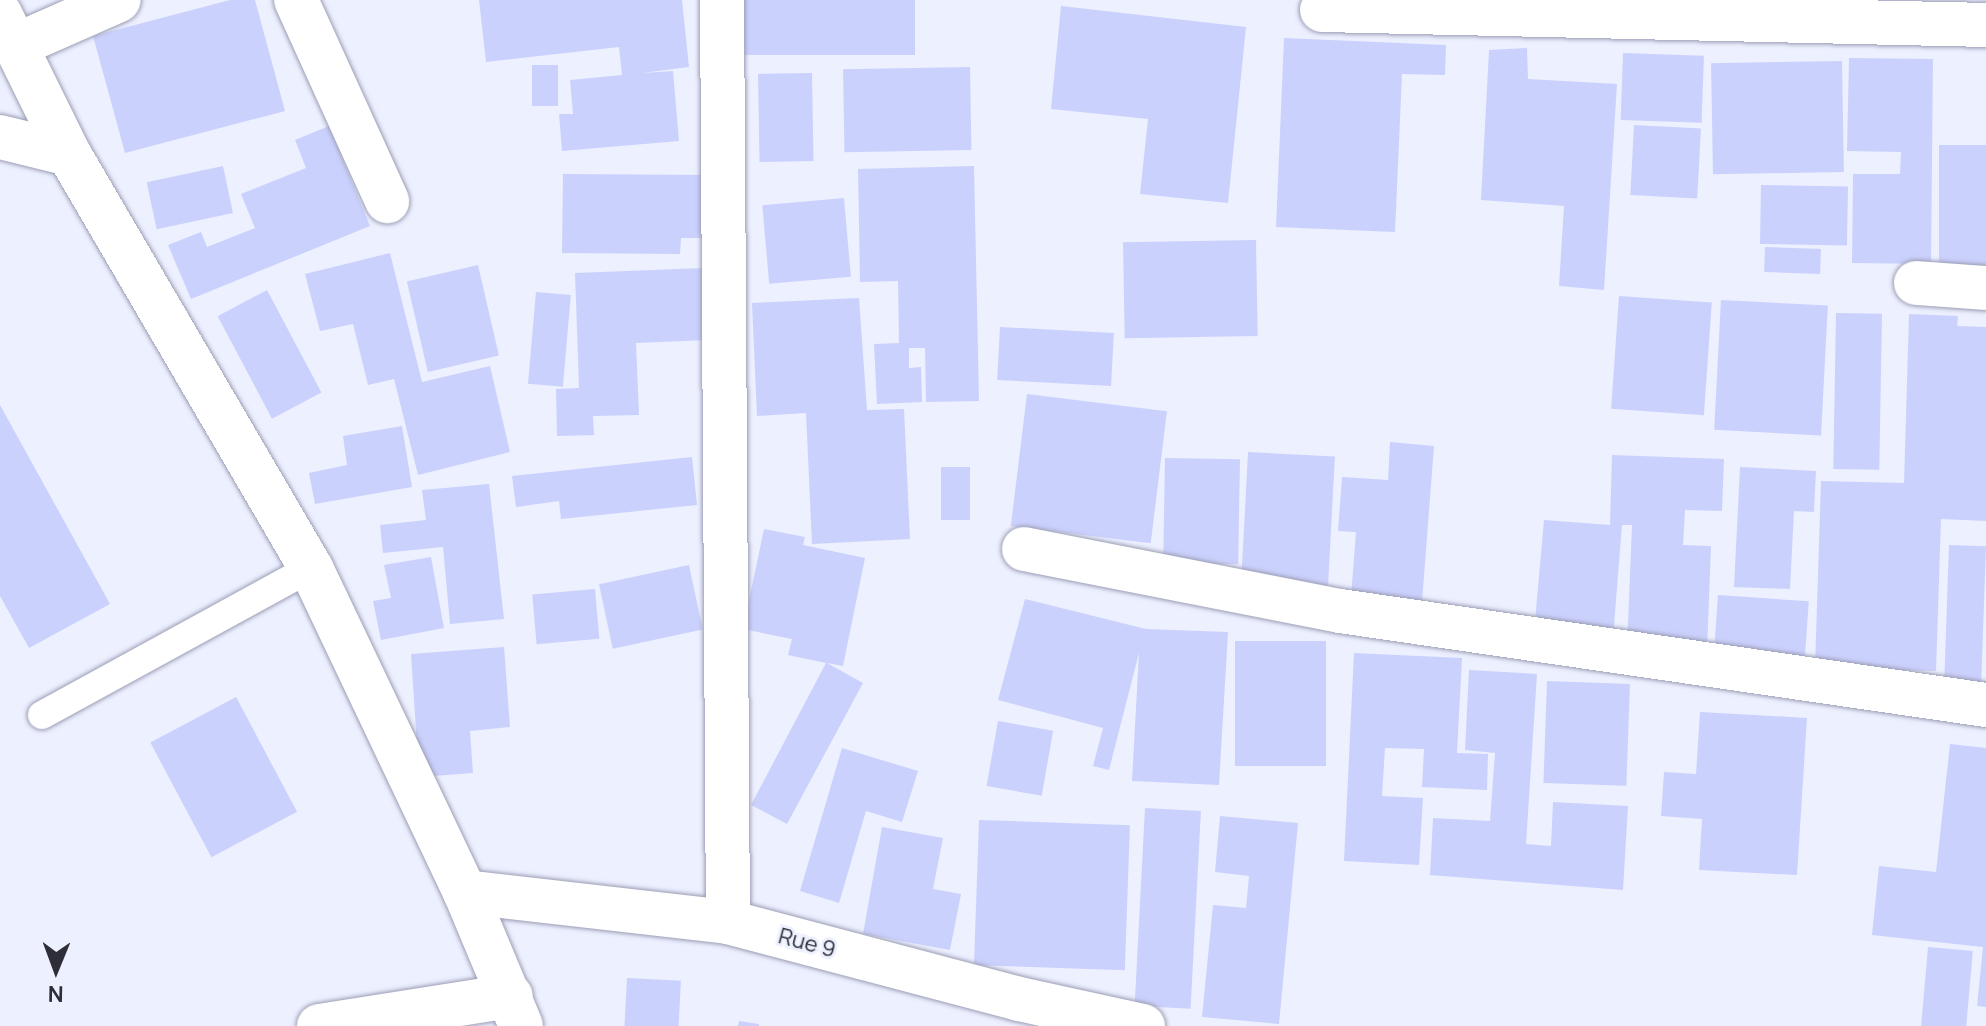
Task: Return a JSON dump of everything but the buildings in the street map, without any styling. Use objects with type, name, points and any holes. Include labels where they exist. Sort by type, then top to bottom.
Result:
[{"type":"street","points":[[119,0],[9,30],[69,154],[311,568],[465,892],[516,1011],[319,1026]]},
{"type":"street","points":[[296,0],[387,201]]},
{"type":"street","points":[[722,0],[728,922]]},
{"type":"street","points":[[1322,10],[1911,13],[1986,25]]},
{"type":"street","points":[[0,137],[69,154]]},
{"type":"street","points":[[1916,283],[1986,288]]},
{"type":"street","points":[[1024,549],[1340,611],[1986,705]]},
{"type":"street","name":"Rue 9","points":[[465,892],[728,922],[1019,999],[1143,1026]]},
{"type":"lane","points":[[42,715],[311,568]]}]
